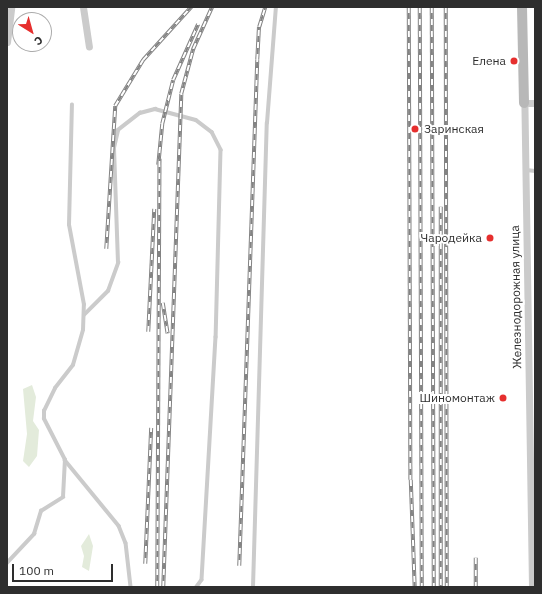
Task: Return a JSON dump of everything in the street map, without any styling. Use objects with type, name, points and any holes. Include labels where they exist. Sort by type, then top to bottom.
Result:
[{"type":"street","points":[[7,42],[11,7]]},
{"type":"street","points":[[83,7],[89,47]]},
{"type":"street","name":"Железнодорожная улица","points":[[522,7],[533,380],[534,560],[532,587]]},
{"type":"street","points":[[524,103],[535,103]]},
{"type":"lane","points":[[253,587],[267,130],[276,7]]},
{"type":"lane","points":[[72,105],[69,224],[84,315],[81,345],[73,365],[55,388],[44,411],[46,424],[65,460],[119,526],[126,543],[131,587]]},
{"type":"lane","points":[[84,315],[108,291],[118,263],[114,148],[118,130],[140,113],[155,109],[196,120],[212,132],[221,150],[216,337],[202,580],[197,587]]},
{"type":"lane","points":[[526,170],[535,171]]},
{"type":"lane","points":[[7,563],[34,534],[41,511],[63,497],[65,460]]},
{"type":"green space","points":[[32,385],[36,397],[33,421],[39,430],[37,456],[29,467],[23,461],[27,434],[23,389]]},
{"type":"green space","points":[[89,534],[93,546],[89,571],[82,567],[84,556],[81,546]]},
{"type":"railway","points":[[106,249],[115,106],[143,60],[191,7]]},
{"type":"railway","points":[[163,587],[181,94],[193,49],[212,7]]},
{"type":"railway","points":[[239,566],[257,60],[259,27],[265,7]]},
{"type":"railway","points":[[409,7],[411,480],[415,587]]},
{"type":"railway","points":[[420,7],[422,587]]},
{"type":"railway","points":[[432,7],[434,587]]},
{"type":"railway","points":[[446,7],[447,587]]},
{"type":"railway","points":[[158,165],[162,124],[173,80],[198,24]]},
{"type":"railway","points":[[157,587],[159,159]]},
{"type":"railway","points":[[441,207],[441,587]]},
{"type":"railway","points":[[148,332],[154,209]]},
{"type":"railway","points":[[163,303],[168,334]]},
{"type":"railway","points":[[145,564],[151,428]]},
{"type":"railway","points":[[476,558],[476,587]]},
{"type":"place","name":"Елена","points":[[514,61]]},
{"type":"place","name":"Заринская","points":[[415,129]]},
{"type":"place","name":"Чародейка","points":[[490,238]]},
{"type":"place","name":"Шиномонтаж","points":[[503,398]]}]
